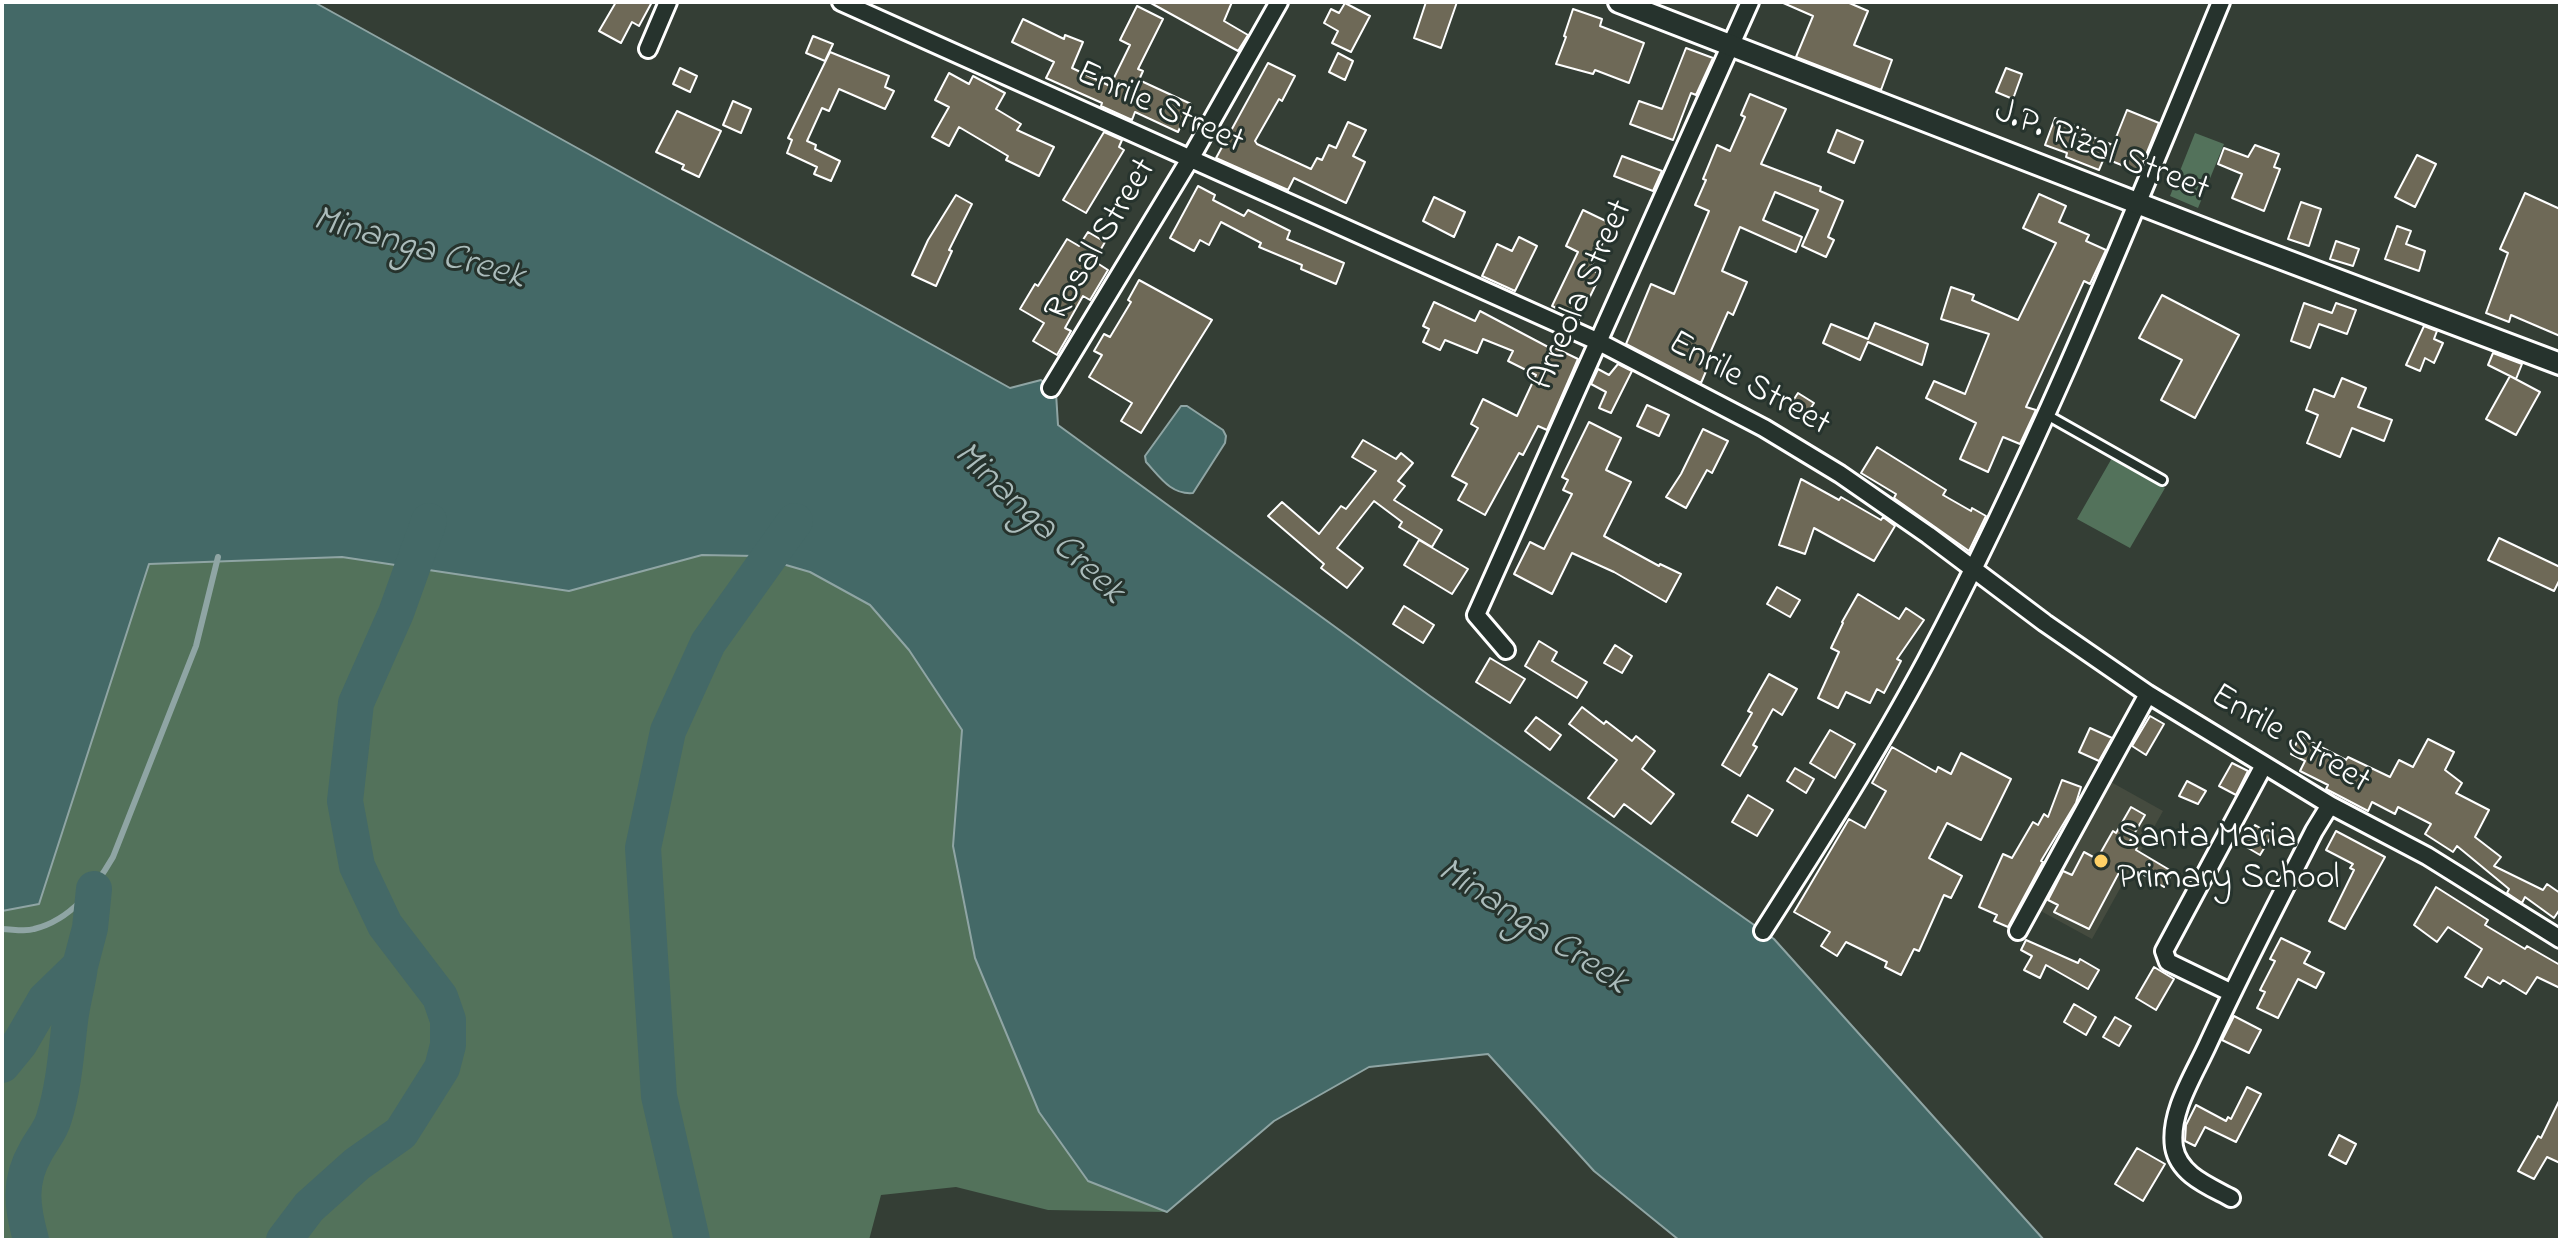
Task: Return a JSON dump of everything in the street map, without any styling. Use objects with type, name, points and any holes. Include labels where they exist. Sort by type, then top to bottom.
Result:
[{"type":"street","points":[[648,49],[668,2]]},
{"type":"street","name":"Enrile Street","points":[[841,2],[1599,342],[1789,443],[1840,474],[1974,567],[2045,623],[2148,694],[2330,805],[2427,856],[2560,939]]},
{"type":"street","name":"Rosal Street","points":[[1051,388],[1190,159],[1279,2]]},
{"type":"street","name":"J.P. Rizal Street","points":[[1619,2],[2137,204],[2560,364]]},
{"type":"street","name":"Arreola Street","points":[[1506,650],[1476,615],[1750,2]]},
{"type":"street","points":[[1763,931],[1864,772],[1974,567],[2047,415],[2221,2]]},
{"type":"street","points":[[2018,931],[2148,694]]},
{"type":"street","points":[[2232,993],[2172,965],[2164,951],[2264,765]]},
{"type":"street","points":[[2231,1198],[2199,1181],[2181,1165],[2174,1149],[2174,1132],[2183,1098],[2232,993],[2330,805]]},
{"type":"lane","points":[[2047,415],[2162,480]]},
{"type":"shaded area","name":"Santa Maria Primary School","points":[[2111,782],[2163,811],[2092,939],[2039,910]]},
{"type":"green space","points":[[2195,133],[2224,144],[2198,208],[2170,196]]},
{"type":"green space","points":[[2112,458],[2165,488],[2130,548],[2077,519]]},
{"type":"green space","points":[[702,555],[755,556],[810,572],[870,605],[909,650],[962,731],[953,846],[975,958],[1039,1112],[1088,1181],[1167,1212],[1048,1210],[956,1187],[881,1195],[869,1240],[2,1240],[2,911],[39,904],[149,564],[342,557],[568,591]]},
{"type":"water","name":"Minanga Creek","points":[[2,2],[314,2],[1010,388],[1041,380],[1056,393],[1058,425],[1430,696],[1774,939],[2044,1240],[1679,1240],[1594,1171],[1488,1054],[1369,1067],[1274,1121],[1167,1212],[1088,1181],[1039,1112],[975,958],[953,846],[962,730],[909,650],[870,605],[810,572],[755,556],[702,555],[569,591],[342,557],[149,564],[39,904],[2,911]]},
{"type":"water","points":[[1181,406],[1187,406],[1223,430],[1226,436],[1225,443],[1193,493],[1178,491],[1166,484],[1146,462],[1145,456]]},
{"type":"building","points":[[616,2],[652,2],[639,26],[632,22],[621,43],[599,31]]},
{"type":"building","points":[[1149,2],[1232,2],[1224,21],[1248,35],[1238,51]]},
{"type":"building","points":[[1426,2],[1457,2],[1441,48],[1414,38]]},
{"type":"building","points":[[1781,2],[1847,2],[1868,11],[1854,45],[1892,60],[1881,90],[1796,57],[1813,16]]},
{"type":"building","points":[[1345,3],[1370,16],[1351,52],[1332,43],[1338,31],[1324,23],[1331,9],[1339,13]]},
{"type":"building","points":[[1137,6],[1163,19],[1138,69],[1143,71],[1139,80],[1191,104],[1178,132],[1135,112],[1132,120],[1046,78],[1054,62],[1012,42],[1023,19],[1064,39],[1065,35],[1083,42],[1072,68],[1110,86],[1130,45],[1120,40]]},
{"type":"building","points":[[1573,9],[1602,19],[1600,26],[1644,43],[1629,83],[1595,70],[1593,74],[1556,64]]},
{"type":"building","points":[[813,36],[833,44],[825,61],[806,53]]},
{"type":"building","points":[[1686,48],[1713,58],[1696,95],[1691,93],[1673,140],[1630,124],[1639,101],[1662,109]]},
{"type":"building","points":[[830,52],[889,76],[885,87],[894,91],[885,109],[839,89],[829,111],[822,108],[807,141],[816,145],[815,149],[840,161],[831,181],[814,174],[817,167],[787,153],[792,140],[788,138]]},
{"type":"building","points":[[1338,53],[1353,61],[1345,80],[1329,72]]},
{"type":"building","points":[[1268,63],[1295,76],[1255,141],[1257,144],[1311,169],[1317,158],[1322,160],[1329,145],[1336,148],[1348,122],[1366,130],[1353,156],[1365,162],[1346,203],[1294,178],[1288,190],[1216,158]]},
{"type":"building","points":[[680,68],[697,76],[690,92],[673,84]]},
{"type":"building","points":[[2006,68],[2022,74],[2013,99],[1996,92]]},
{"type":"building","points":[[949,73],[969,84],[973,76],[1005,93],[996,109],[1021,124],[1017,130],[1054,147],[1039,176],[1006,160],[1008,156],[959,127],[949,146],[932,137],[949,107],[935,100]]},
{"type":"building","points":[[1750,94],[1786,109],[1761,164],[1821,187],[1820,191],[1843,201],[1828,237],[1834,240],[1826,257],[1802,246],[1818,210],[1775,192],[1763,220],[1802,237],[1796,252],[1740,227],[1722,271],[1747,282],[1733,315],[1728,312],[1701,383],[1626,344],[1651,284],[1674,294],[1709,211],[1695,205],[1706,180],[1703,179],[1717,145],[1730,151],[1745,117],[1741,115]]},
{"type":"building","points":[[733,101],[751,109],[741,133],[723,125]]},
{"type":"building","points":[[2127,110],[2159,123],[2139,172],[2104,158],[2099,170],[2045,145],[2055,118],[2113,145]]},
{"type":"building","points":[[677,111],[721,131],[699,177],[682,169],[684,165],[656,152]]},
{"type":"building","points":[[1837,130],[1863,141],[1854,163],[1828,152]]},
{"type":"building","points":[[1104,132],[1122,140],[1119,147],[1124,150],[1086,213],[1063,200]]},
{"type":"building","points":[[2255,145],[2279,154],[2274,167],[2280,169],[2264,211],[2232,198],[2242,174],[2218,164],[2224,148],[2248,157]]},
{"type":"building","points":[[2417,155],[2436,164],[2415,207],[2395,197]]},
{"type":"building","points":[[1622,156],[1662,171],[1653,191],[1614,176]]},
{"type":"building","points":[[1198,186],[1215,195],[1213,200],[1244,216],[1248,210],[1290,231],[1287,239],[1344,263],[1336,284],[1259,247],[1261,243],[1221,222],[1209,245],[1200,240],[1194,251],[1170,238]]},
{"type":"building","points":[[2525,193],[2560,209],[2560,336],[2511,315],[2509,322],[2486,313],[2508,253],[2500,249]]},
{"type":"building","points":[[2039,194],[2066,206],[2059,222],[2089,235],[2086,241],[2106,250],[2090,284],[2084,281],[2026,407],[2036,410],[2020,444],[2003,437],[1988,472],[1960,459],[1976,423],[1926,398],[1934,381],[1965,394],[1989,334],[1941,319],[1951,287],[1974,295],[1972,300],[2018,320],[2056,243],[2023,228]]},
{"type":"building","points":[[956,195],[972,204],[949,250],[952,251],[936,286],[912,275],[928,240]]},
{"type":"building","points":[[1434,197],[1465,212],[1454,237],[1423,221]]},
{"type":"building","points":[[2301,202],[2321,209],[2309,246],[2288,239]]},
{"type":"building","points":[[1583,210],[1612,224],[1590,269],[1601,274],[1579,319],[1552,306],[1578,252],[1566,246]]},
{"type":"building","points":[[2397,226],[2411,231],[2406,244],[2425,251],[2419,271],[2385,259]]},
{"type":"building","points":[[1088,232],[1105,242],[1094,261],[1108,270],[1090,300],[1083,296],[1065,328],[1071,331],[1057,355],[1033,341],[1044,323],[1020,309],[1067,239],[1079,246]]},
{"type":"building","points":[[1519,237],[1537,246],[1515,291],[1482,276],[1497,244],[1512,251]]},
{"type":"building","points":[[2336,241],[2359,249],[2353,266],[2330,259]]},
{"type":"building","points":[[1139,280],[1212,320],[1141,433],[1121,421],[1132,403],[1089,377],[1102,355],[1094,351],[1104,334],[1110,337],[1131,302],[1128,300]]},
{"type":"building","points":[[2162,295],[2239,335],[2195,418],[2161,400],[2182,360],[2139,338]]},
{"type":"building","points":[[1434,302],[1475,321],[1480,311],[1550,348],[1578,359],[1547,430],[1538,426],[1523,455],[1519,453],[1485,515],[1458,500],[1467,484],[1452,476],[1478,428],[1471,424],[1483,399],[1517,416],[1536,375],[1508,361],[1513,351],[1483,339],[1477,353],[1445,340],[1440,350],[1423,342],[1429,329],[1423,326]]},
{"type":"building","points":[[2304,303],[2332,313],[2336,303],[2356,310],[2347,334],[2319,324],[2310,348],[2291,341]]},
{"type":"building","points":[[1875,323],[1928,344],[1922,365],[1868,342],[1860,360],[1823,343],[1831,324],[1868,339]]},
{"type":"building","points":[[2424,326],[2437,331],[2434,339],[2443,343],[2434,363],[2425,358],[2420,371],[2406,365]]},
{"type":"building","points":[[2493,353],[2522,364],[2516,379],[2488,365]]},
{"type":"building","points":[[1618,364],[1632,371],[1611,413],[1599,408],[1606,392],[1591,384],[1598,369],[1609,375]]},
{"type":"building","points":[[2510,376],[2540,392],[2516,435],[2486,419]]},
{"type":"building","points":[[2342,378],[2366,388],[2358,407],[2392,420],[2384,441],[2352,428],[2340,457],[2307,443],[2318,415],[2306,410],[2314,389],[2334,397]]},
{"type":"building","points":[[1798,393],[1814,403],[1803,420],[1787,410]]},
{"type":"building","points":[[1647,405],[1669,415],[1659,436],[1637,426]]},
{"type":"building","points":[[1589,422],[1621,438],[1606,470],[1631,482],[1604,536],[1659,566],[1681,574],[1666,602],[1614,572],[1572,553],[1552,594],[1514,574],[1530,542],[1544,549],[1572,494],[1563,490],[1568,480],[1562,477]]},
{"type":"building","points":[[1703,429],[1728,441],[1712,473],[1707,470],[1686,508],[1666,497]]},
{"type":"building","points":[[1363,440],[1396,459],[1401,453],[1413,463],[1398,481],[1405,486],[1394,500],[1442,530],[1432,547],[1399,527],[1402,522],[1374,501],[1337,548],[1363,568],[1347,588],[1321,568],[1324,564],[1268,516],[1282,502],[1319,534],[1341,506],[1346,509],[1376,471],[1352,457]]},
{"type":"building","points":[[1877,447],[1946,490],[1943,495],[1986,516],[1969,551],[1894,498],[1896,494],[1861,473]]},
{"type":"building","points":[[1801,479],[1881,520],[1883,517],[1895,526],[1874,561],[1814,528],[1805,554],[1779,545]]},
{"type":"building","points":[[2499,538],[2560,567],[2560,579],[2554,591],[2488,560]]},
{"type":"building","points":[[1419,540],[1468,569],[1452,594],[1404,565]]},
{"type":"building","points":[[1777,587],[1800,600],[1790,617],[1767,604]]},
{"type":"building","points":[[1858,594],[1899,619],[1906,608],[1924,620],[1897,659],[1901,661],[1884,693],[1877,689],[1870,703],[1846,692],[1838,708],[1818,698],[1839,652],[1831,648]]},
{"type":"building","points":[[1404,606],[1434,625],[1423,643],[1393,624]]},
{"type":"building","points":[[1539,641],[1557,652],[1552,661],[1587,682],[1577,698],[1525,666]]},
{"type":"building","points":[[1615,645],[1632,656],[1622,673],[1604,663]]},
{"type":"building","points":[[1490,658],[1525,679],[1510,703],[1476,682]]},
{"type":"building","points":[[1769,674],[1797,689],[1782,715],[1773,709],[1753,745],[1757,747],[1740,776],[1722,765],[1752,713],[1748,711]]},
{"type":"building","points":[[1582,707],[1632,741],[1636,736],[1655,751],[1642,769],[1674,794],[1651,824],[1624,804],[1614,817],[1588,798],[1617,760],[1569,724]]},
{"type":"building","points":[[2150,716],[2164,724],[2146,755],[2132,746]]},
{"type":"building","points":[[1536,717],[1561,735],[1550,750],[1525,731]]},
{"type":"building","points":[[2090,728],[2112,738],[2099,761],[2079,752]]},
{"type":"building","points":[[1830,730],[1855,744],[1835,778],[1810,763]]},
{"type":"building","points":[[2300,736],[2346,760],[2348,757],[2390,777],[2399,760],[2413,767],[2428,739],[2454,752],[2445,770],[2462,783],[2456,793],[2489,810],[2475,837],[2501,857],[2494,866],[2543,890],[2547,884],[2560,893],[2560,909],[2554,918],[2525,897],[2522,903],[2507,893],[2509,889],[2457,846],[2453,852],[2425,834],[2431,824],[2398,807],[2395,814],[2372,802],[2368,811],[2300,771],[2305,761],[2291,754]]},
{"type":"building","points":[[1892,747],[1936,772],[1938,767],[1951,774],[1961,753],[2011,779],[1981,840],[1947,823],[1929,858],[1962,876],[1951,898],[1944,895],[1919,951],[1914,949],[1901,975],[1885,967],[1887,962],[1846,942],[1837,956],[1821,946],[1830,932],[1794,912],[1849,819],[1865,828],[1886,791],[1872,783]]},
{"type":"building","points":[[2232,763],[2248,771],[2236,795],[2219,786]]},
{"type":"building","points":[[1795,768],[1814,779],[1806,793],[1787,781]]},
{"type":"building","points":[[2062,780],[2081,787],[2076,803],[2041,861],[2008,927],[1994,921],[1997,915],[1979,907],[2003,854],[2012,858],[2033,822],[2038,825],[2044,814],[2048,817]]},
{"type":"building","points":[[2187,781],[2206,791],[2198,804],[2179,796]]},
{"type":"building","points":[[1748,795],[1773,810],[1757,836],[1732,822]]},
{"type":"building","points":[[2131,807],[2145,815],[2130,841],[2138,845],[2136,850],[2173,872],[2164,887],[2127,865],[2125,869],[2122,867],[2089,929],[2054,912],[2058,905],[2048,900],[2063,871],[2072,875],[2084,852],[2097,859]]},
{"type":"building","points":[[2255,825],[2272,835],[2260,855],[2243,845]]},
{"type":"building","points":[[2336,831],[2385,857],[2345,929],[2329,921],[2354,870],[2350,868],[2353,864],[2326,850]]},
{"type":"building","points":[[2436,887],[2488,920],[2485,925],[2560,965],[2560,988],[2537,977],[2526,994],[2503,980],[2500,984],[2488,977],[2482,987],[2465,977],[2482,949],[2448,927],[2437,942],[2414,925]]},
{"type":"building","points":[[2281,938],[2310,952],[2304,963],[2324,973],[2316,988],[2298,979],[2278,1018],[2257,1008],[2265,992],[2260,990],[2275,961],[2270,959]]},
{"type":"building","points":[[2026,940],[2078,963],[2080,959],[2099,970],[2088,989],[2046,965],[2040,978],[2024,970],[2032,956],[2021,950]]},
{"type":"building","points":[[2154,967],[2174,979],[2156,1010],[2136,998]]},
{"type":"building","points":[[2074,1004],[2096,1017],[2086,1035],[2064,1022]]},
{"type":"building","points":[[2234,1016],[2261,1030],[2249,1053],[2222,1040]]},
{"type":"building","points":[[2115,1017],[2131,1026],[2119,1046],[2103,1037]]},
{"type":"building","points":[[2247,1087],[2261,1094],[2236,1142],[2205,1127],[2195,1146],[2185,1141],[2186,1125],[2196,1105],[2226,1121],[2228,1117],[2231,1119]]},
{"type":"building","points":[[2560,1099],[2560,1163],[2547,1157],[2534,1179],[2518,1171],[2538,1136],[2541,1138]]},
{"type":"building","points":[[2339,1135],[2356,1144],[2346,1164],[2329,1155]]},
{"type":"building","points":[[2137,1148],[2165,1164],[2143,1201],[2115,1184]]},
{"type":"waterway","points":[[284,1240],[309,1207],[357,1164],[401,1133],[442,1068],[448,1045],[448,1020],[440,997],[385,925],[357,866],[345,801],[356,703],[396,613],[429,521]]},
{"type":"waterway","points":[[692,1240],[659,1096],[643,848],[668,731],[708,643],[795,521]]},
{"type":"waterway","points":[[2,929],[30,930],[59,918],[90,891],[113,857],[196,646],[218,557]]},
{"type":"waterway","points":[[2,1065],[20,1043],[45,1000],[80,966],[90,928],[94,889]]},
{"type":"waterway","points":[[31,1240],[25,1217],[24,1184],[30,1162],[51,1127],[57,1106],[80,966]]},
{"type":"place","name":"Santa Maria Primary School","points":[[2101,861]]}]
